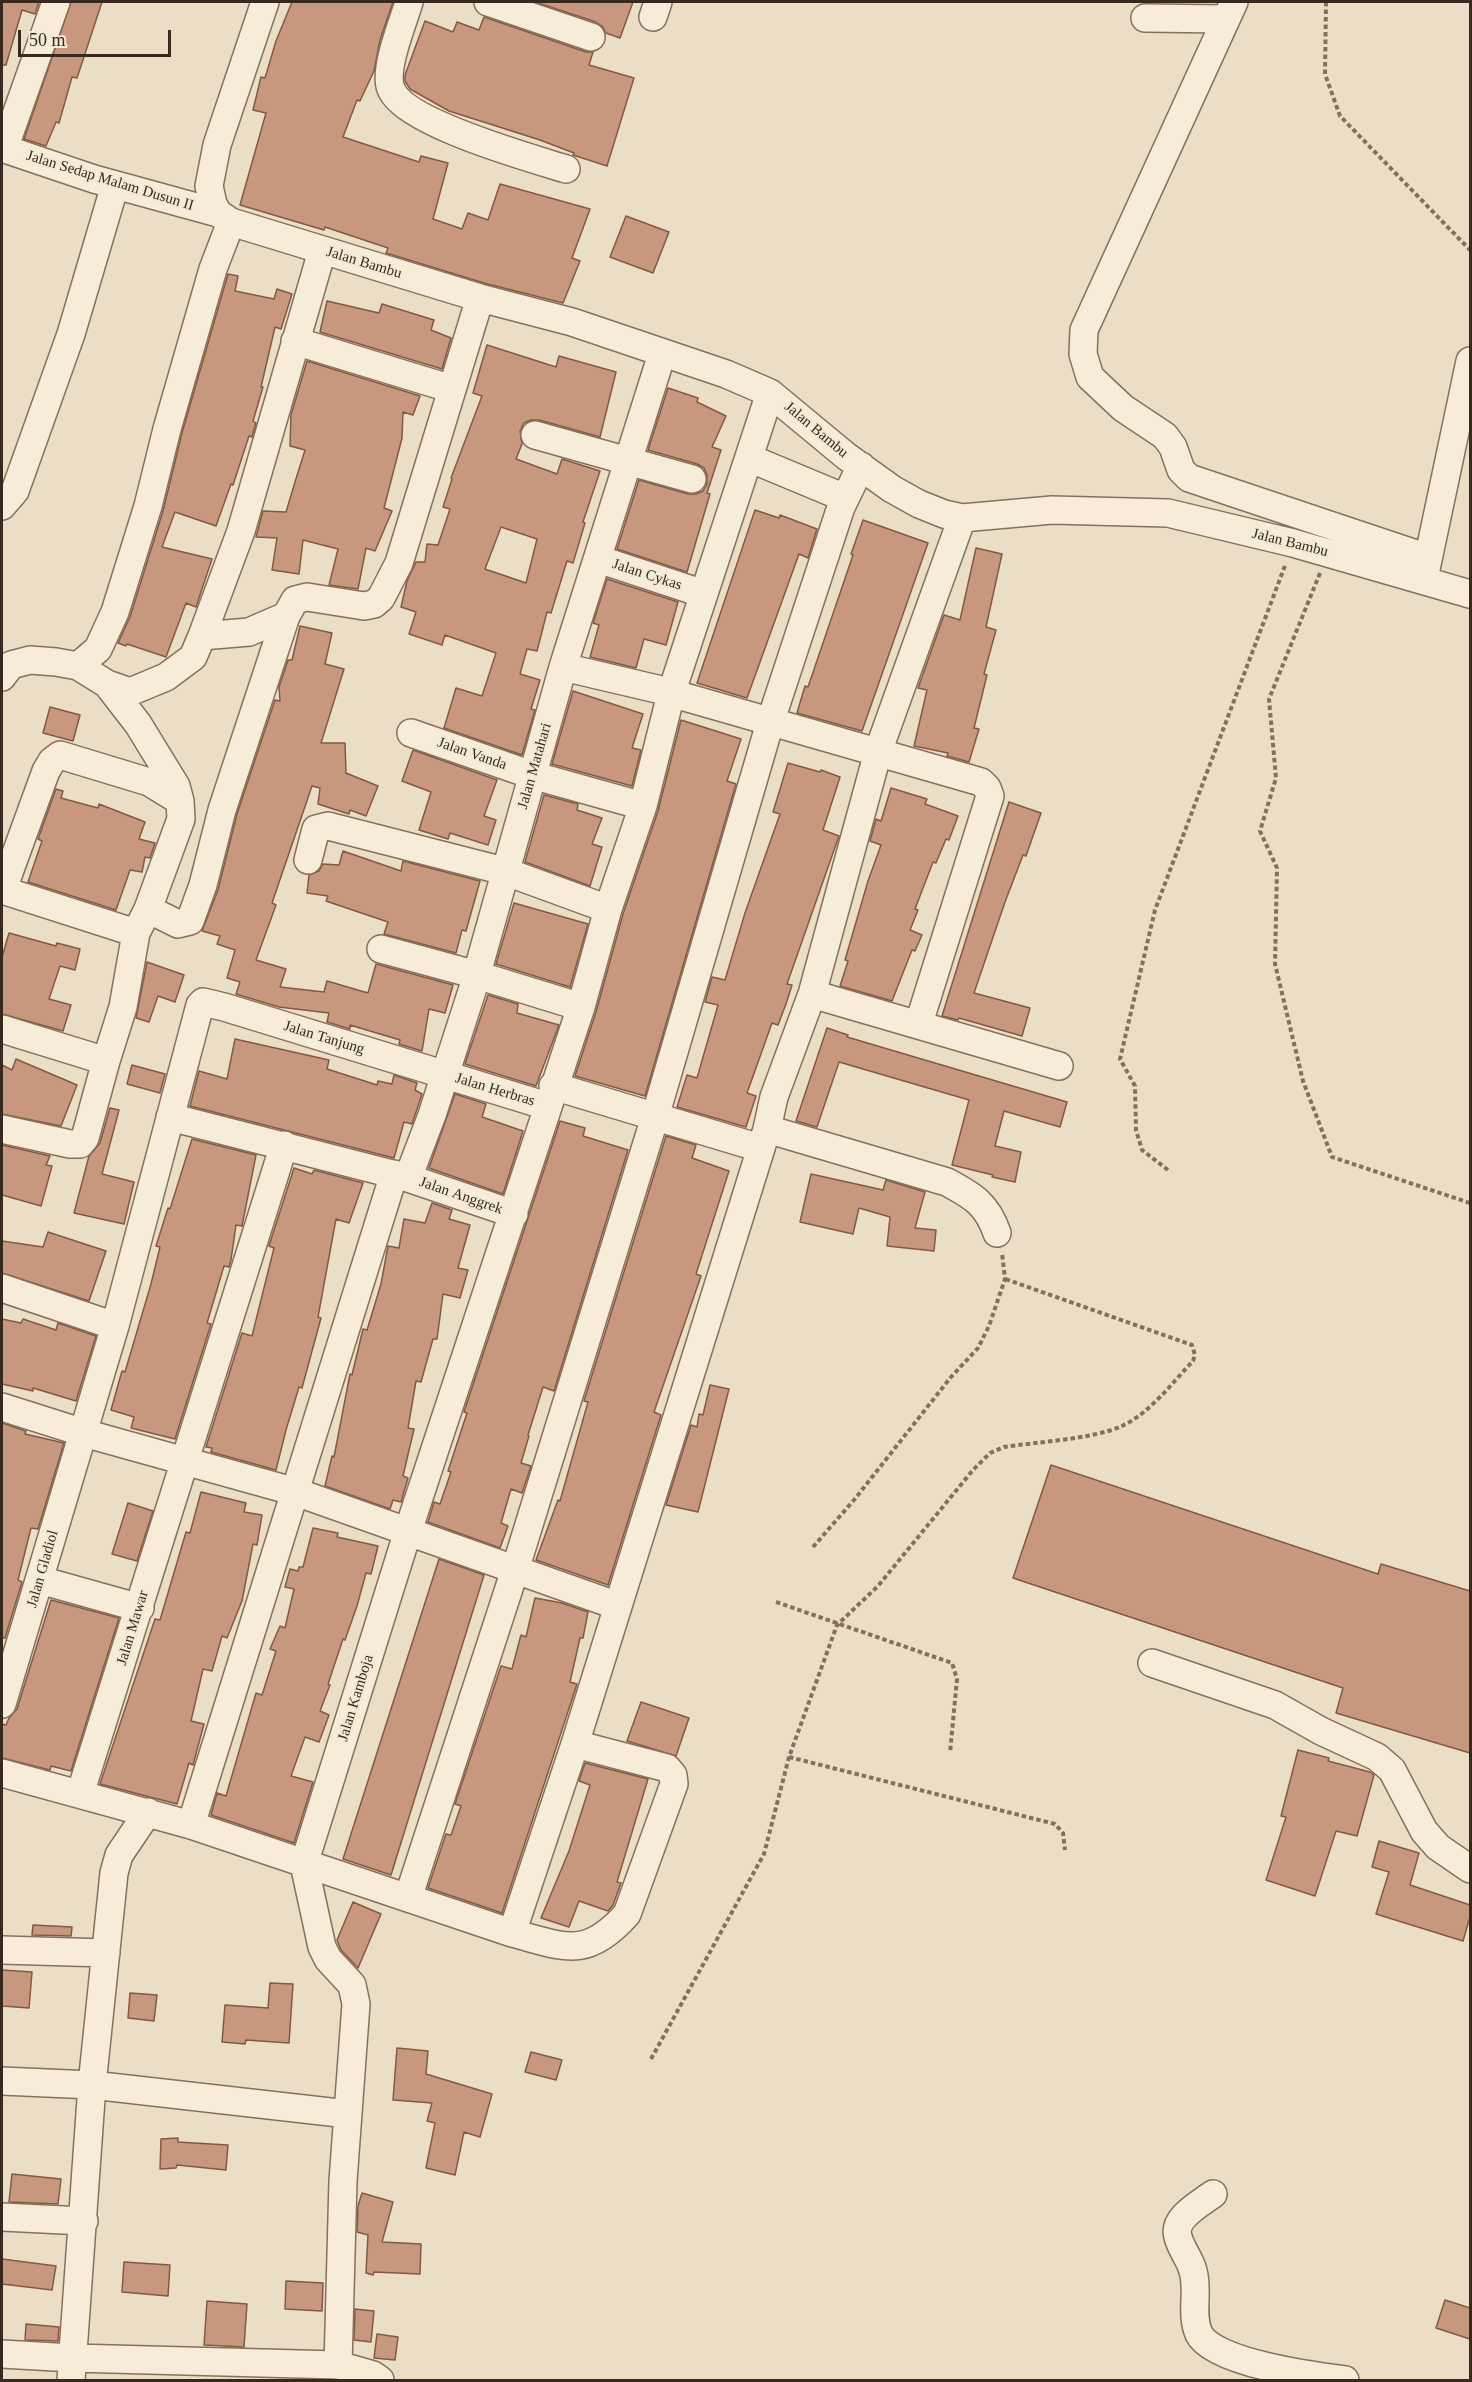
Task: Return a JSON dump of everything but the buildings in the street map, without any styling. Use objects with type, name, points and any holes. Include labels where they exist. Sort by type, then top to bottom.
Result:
[{"type":"street","points":[[3,149],[56,2]]},
{"type":"street","points":[[78,666],[98,649],[115,612],[148,506],[167,429],[213,269],[224,218],[213,204],[210,186],[217,145],[265,2]]},
{"type":"street","points":[[409,2],[390,68],[390,87],[399,100],[424,118],[452,131],[566,169]]},
{"type":"street","points":[[488,2],[530,8],[591,37]]},
{"type":"street","points":[[1145,18],[1230,10],[1084,330],[1083,354],[1090,377],[1123,408],[1165,436],[1173,447],[1181,470],[1189,478],[1426,569],[1470,363]]},
{"type":"street","name":"Jalan Sedap Malam Dusun II","points":[[3,149],[224,218]]},
{"type":"street","points":[[2,506],[15,491],[70,334],[116,185]]},
{"type":"street","name":"Jalan Bambu","points":[[224,218],[321,251],[572,322],[726,374],[770,393],[892,489],[919,504],[944,514],[962,518],[1052,510],[1168,513],[1328,552],[1426,569],[1470,594]]},
{"type":"street","points":[[2,677],[11,665],[30,660],[78,666],[107,684],[130,692],[166,677],[193,657],[241,531],[321,251]]},
{"type":"street","points":[[148,909],[178,924],[190,921],[203,885],[222,810],[286,616],[295,600],[307,597],[364,606],[374,604],[381,598],[399,563],[480,297]]},
{"type":"street","points":[[295,341],[452,389]]},
{"type":"street","name":"Jalan Matahari","points":[[191,1825],[296,1492],[401,1176],[432,1114],[477,975],[504,871],[563,667],[662,354]]},
{"type":"street","name":"Jalan Kamboja","points":[[304,1864],[408,1531],[581,1007],[608,909],[643,806],[670,694],[770,393]]},
{"type":"street","points":[[535,435],[692,480]]},
{"type":"street","points":[[749,459],[845,498]]},
{"type":"street","points":[[408,1898],[515,1570],[655,1117],[770,723],[845,498],[861,466]]},
{"type":"street","points":[[512,1933],[575,1744],[774,1097],[812,994],[878,752],[962,518]]},
{"type":"street","name":"Jalan Cykas","points":[[598,560],[695,591]]},
{"type":"street","points":[[202,636],[249,632],[286,616]]},
{"type":"street","points":[[563,667],[670,694],[981,782],[987,788],[990,796],[920,1023]]},
{"type":"street","points":[[2,1129],[70,1144],[80,1144],[85,1138],[123,1007],[136,933],[148,909],[181,819],[176,786],[167,769],[138,724],[107,684]]},
{"type":"street","name":"Jalan Vanda","points":[[411,733],[532,775],[643,806]]},
{"type":"street","points":[[136,933],[2,889],[46,771],[52,761],[60,755],[149,782],[180,801]]},
{"type":"street","points":[[308,860],[316,829],[328,826],[504,871],[608,909]]},
{"type":"street","points":[[381,949],[581,1007]]},
{"type":"street","points":[[812,994],[920,1023],[1059,1066]]},
{"type":"street","name":"Jalan Tanjung","points":[[203,1002],[444,1075]]},
{"type":"street","name":"Jalan Gladiol","points":[[2,1704],[115,1326],[198,1009],[203,1002]]},
{"type":"street","points":[[2,1029],[106,1061]]},
{"type":"street","name":"Jalan Herbras","points":[[444,1075],[763,1138],[947,1182],[974,1196],[991,1216],[997,1233]]},
{"type":"street","name":"Jalan Anggrek","points":[[170,1117],[401,1176],[514,1214]]},
{"type":"street","name":"Jalan Mawar","points":[[80,1794],[284,1145]]},
{"type":"street","points":[[2,1288],[115,1326]]},
{"type":"street","points":[[2,1407],[84,1433],[296,1492],[618,1606]]},
{"type":"street","points":[[40,1580],[140,1608]]},
{"type":"street","points":[[1152,1663],[1275,1705],[1321,1731],[1377,1757],[1392,1770],[1424,1831],[1438,1847],[1470,1869]]},
{"type":"street","points":[[2,1773],[191,1825],[512,1933],[577,1948],[590,1944],[627,1914],[674,1784],[673,1775],[667,1768],[575,1744]]},
{"type":"street","points":[[72,2369],[92,2085],[114,1873],[119,1855],[148,1812]]},
{"type":"street","points":[[304,1864],[322,1947],[328,1959],[352,1985],[356,2004],[343,2181],[338,2365]]},
{"type":"street","points":[[2,1950],[106,1953]]},
{"type":"street","points":[[2,2081],[92,2085],[348,2114]]},
{"type":"street","points":[[1213,2194],[1182,2218],[1178,2227],[1178,2237],[1194,2273],[1195,2314],[1199,2333],[1204,2341],[1226,2354],[1282,2372],[1345,2380]]},
{"type":"street","points":[[2,2217],[84,2221]]},
{"type":"street","points":[[2,2354],[72,2369],[338,2365],[373,2375],[380,2380]]},
{"type":"path","points":[[1326,2],[1325,74],[1340,116],[1470,250]]},
{"type":"path","points":[[1168,1170],[1142,1150],[1136,1130],[1135,1086],[1120,1059],[1155,910],[1293,543]]},
{"type":"path","points":[[1328,552],[1269,699],[1276,778],[1260,831],[1277,868],[1275,964],[1303,1081],[1332,1157],[1470,1203]]},
{"type":"path","points":[[651,2059],[764,1854],[789,1757],[837,1625],[878,1586],[973,1470],[990,1453],[1004,1447],[1096,1434],[1122,1426],[1141,1414],[1193,1361],[1195,1355],[1192,1345],[1005,1279],[989,1326],[978,1348],[951,1377],[854,1500],[813,1547]]},
{"type":"path","points":[[776,1602],[952,1663],[957,1680],[950,1753]]},
{"type":"path","points":[[789,1757],[1055,1824],[1063,1833],[1065,1850]]}]
